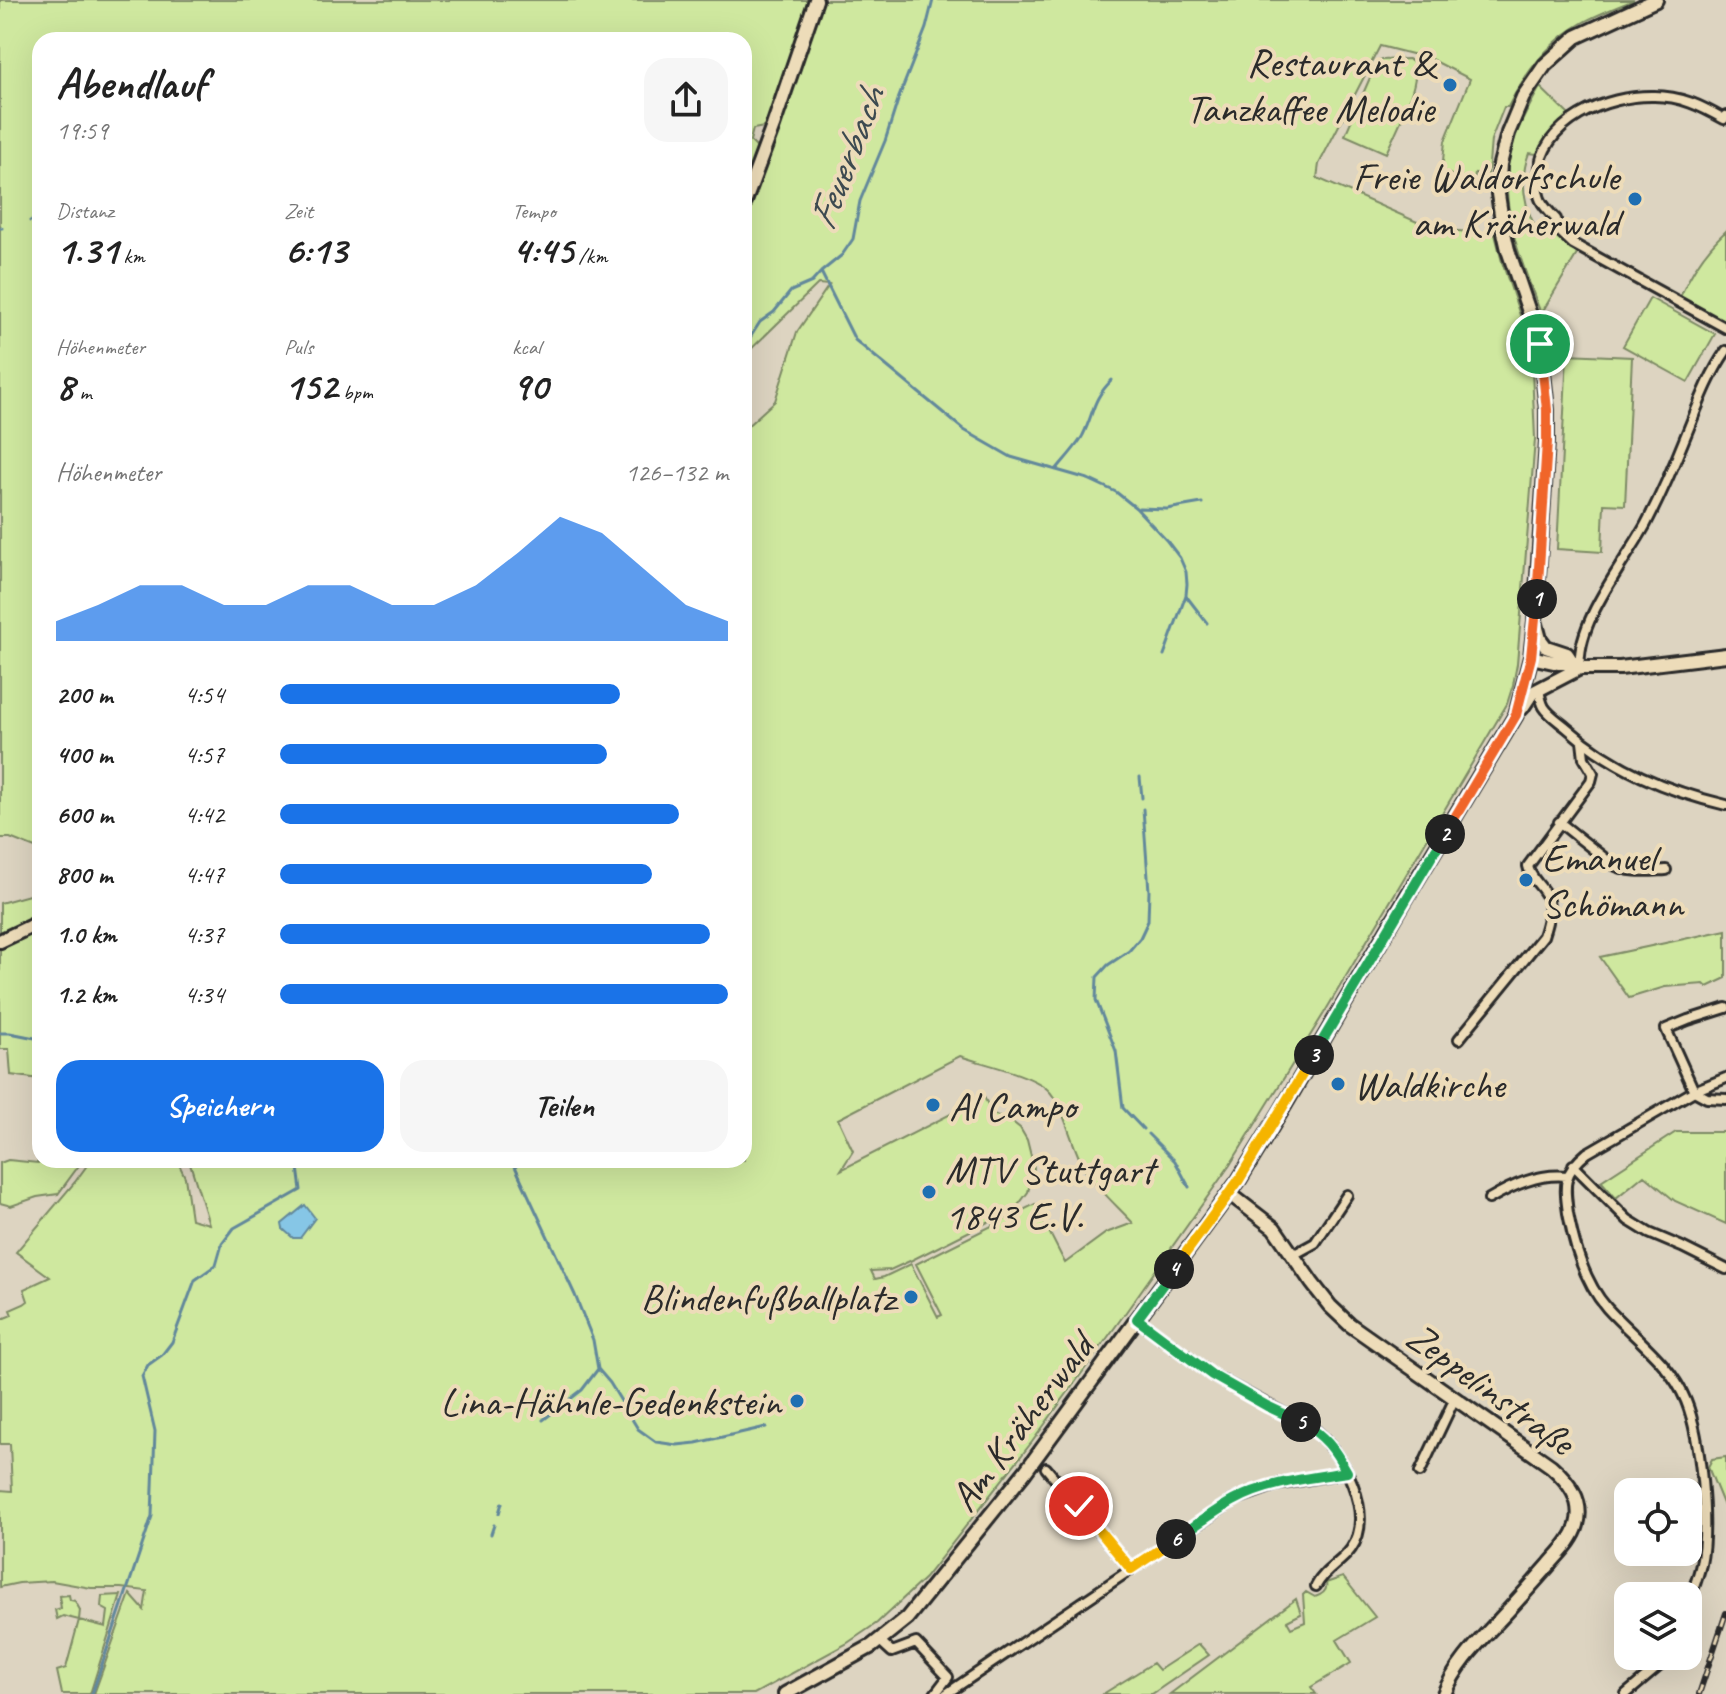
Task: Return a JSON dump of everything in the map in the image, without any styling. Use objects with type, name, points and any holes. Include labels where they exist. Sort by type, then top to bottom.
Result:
[{"type":"main road","points":[[752,182],[816,0]]},
{"type":"main road","name":"Am Kräherwald","points":[[785,1694],[880,1641],[907,1618],[1025,1472],[1230,1194],[1517,713],[1531,657],[1535,621],[1547,410],[1540,344],[1503,228],[1498,194],[1502,155],[1523,97],[1556,53],[1576,37],[1656,0]]},
{"type":"main road","points":[[1535,621],[1540,639],[1546,647],[1567,654],[1577,665]]},
{"type":"main road","points":[[1531,657],[1558,663],[1620,668],[1726,655]]},
{"type":"main road","points":[[1517,713],[1529,696],[1577,665]]},
{"type":"main road","points":[[1526,679],[1529,686],[1539,689]]},
{"type":"main road","points":[[0,941],[32,926]]},
{"type":"main road","name":"Zeppelinstraße","points":[[1230,1194],[1274,1228],[1330,1306],[1349,1324],[1551,1466],[1574,1493],[1579,1515],[1571,1539],[1469,1652],[1444,1694]]},
{"type":"street","points":[[1726,116],[1724,119],[1695,103],[1672,97],[1639,96],[1609,103],[1580,115],[1556,132],[1541,156],[1537,181],[1542,205],[1556,219],[1555,227],[1573,244],[1726,328]]},
{"type":"street","points":[[1577,665],[1586,628],[1645,527],[1707,383],[1726,351]]},
{"type":"street","points":[[1539,689],[1545,708],[1609,760],[1653,783],[1726,805]]},
{"type":"street","points":[[1459,1039],[1543,936],[1548,921],[1548,903],[1528,866],[1591,781],[1593,773],[1584,758],[1582,741]]},
{"type":"street","points":[[1559,822],[1622,869],[1666,870]]},
{"type":"street","points":[[1726,1008],[1666,1029],[1694,1091],[1707,1098],[1726,1099]]},
{"type":"street","points":[[1695,1582],[1702,1562],[1703,1505],[1690,1414],[1679,1385],[1662,1363],[1606,1306],[1590,1283],[1573,1235],[1566,1197],[1567,1176],[1573,1165],[1604,1142],[1694,1091],[1726,1078]]},
{"type":"street","points":[[1573,1165],[1628,1220],[1726,1269]]},
{"type":"street","points":[[1489,1199],[1515,1185],[1553,1175],[1567,1176]]},
{"type":"street","points":[[1293,1255],[1315,1243],[1347,1195]]},
{"type":"street","points":[[1137,1319],[1212,1375],[1315,1430],[1332,1447],[1347,1472],[1358,1502],[1360,1523],[1350,1551],[1321,1576],[1316,1586]]},
{"type":"street","points":[[1420,1472],[1455,1398]]},
{"type":"street","points":[[1046,1468],[1131,1569]]},
{"type":"street","points":[[946,1694],[1234,1500],[1276,1485],[1347,1472]]},
{"type":"street","points":[[880,1641],[892,1652],[916,1643],[948,1677],[935,1694]]},
{"type":"street","points":[[1626,1694],[1655,1670]]},
{"type":"green space","points":[[0,0],[811,0],[769,123],[753,129],[752,133],[752,32],[32,32],[32,847],[10,838],[0,838]]},
{"type":"green space","points":[[821,0],[1634,0],[1582,23],[1558,39],[1539,59],[1508,107],[1504,107],[1491,140],[1488,175],[1475,173],[1474,185],[1442,171],[1445,141],[1470,79],[1431,59],[1380,46],[1319,164],[1317,178],[1433,229],[1495,234],[1531,348],[1535,439],[1513,685],[1507,704],[1326,1010],[1230,1165],[1032,1442],[925,1578],[877,1623],[846,1644],[754,1694],[94,1694],[130,1594],[144,1610],[147,1591],[91,1588],[52,1581],[0,1587],[0,1490],[12,1491],[10,1444],[0,1444],[0,1316],[2,1319],[12,1315],[10,1310],[28,1301],[24,1289],[50,1277],[16,1252],[85,1168],[181,1168],[191,1219],[209,1224],[192,1168],[752,1168],[752,422],[775,401],[797,332],[829,285],[818,284],[752,348],[752,196]],"holes":[[[960,1056],[1019,1074],[1040,1084],[1053,1096],[1087,1173],[1133,1223],[1106,1233],[1065,1263],[1035,1204],[916,1264],[942,1315],[938,1317],[911,1264],[875,1279],[871,1271],[890,1270],[1016,1208],[1028,1192],[1034,1168],[1027,1140],[1011,1121],[993,1114],[984,1097],[841,1170],[853,1151],[838,1119]]]},
{"type":"green space","points":[[1408,59],[1414,63],[1414,82],[1386,153],[1345,135],[1376,64],[1381,60]]},
{"type":"green space","points":[[1540,87],[1569,115],[1546,137],[1537,154],[1529,153],[1524,172],[1528,211],[1536,229],[1549,223],[1577,254],[1541,314],[1513,230],[1507,188],[1513,144]]},
{"type":"green space","points":[[752,143],[760,151],[752,170]]},
{"type":"green space","points":[[1726,231],[1726,326],[1680,297],[1699,262]]},
{"type":"green space","points":[[1650,298],[1715,334],[1688,382],[1623,346]]},
{"type":"green space","points":[[1567,354],[1632,357],[1625,505],[1604,504],[1602,552],[1557,549]]},
{"type":"green space","points":[[32,896],[32,918],[0,935],[0,903]]},
{"type":"green space","points":[[1726,930],[1726,978],[1707,987],[1704,984],[1665,987],[1629,998],[1600,957]]},
{"type":"green space","points":[[32,931],[32,1078],[11,1075],[9,1049],[0,1049],[0,947]]},
{"type":"green space","points":[[1676,1132],[1726,1132],[1726,1224],[1675,1201],[1644,1175],[1616,1198],[1601,1181]]},
{"type":"green space","points":[[8,1160],[32,1162],[32,1168],[77,1168],[58,1194],[11,1206],[0,1203],[0,1163]]},
{"type":"green space","points":[[1726,1457],[1726,1511],[1708,1467],[1712,1459]]},
{"type":"green space","points":[[1343,1577],[1375,1617],[1337,1640],[1351,1663],[1311,1687],[1316,1694],[1170,1694],[1296,1599],[1301,1614],[1287,1621],[1291,1628],[1305,1622],[1303,1595],[1306,1592],[1315,1597],[1322,1594],[1326,1583]]},
{"type":"green space","points":[[69,1595],[80,1610],[79,1620],[63,1616],[57,1619],[55,1610],[61,1608],[59,1596]]},
{"type":"green space","points":[[121,1595],[90,1694],[62,1694],[57,1671],[66,1668],[79,1620],[106,1627],[108,1611],[101,1607],[102,1596]]},
{"type":"green space","points":[[1199,1644],[1209,1655],[1152,1694],[1103,1694],[1153,1663],[1159,1670]]},
{"type":"water","points":[[305,1205],[315,1218],[300,1238],[293,1238],[282,1224]]},
{"type":"waterway","name":"Feuerbach","points":[[752,334],[791,291],[812,282],[842,255],[853,239],[860,201],[885,141],[933,0]]},
{"type":"waterway","points":[[821,272],[855,340],[964,430],[1011,457],[1088,479],[1116,492],[1167,541],[1180,558],[1187,584],[1186,595],[1164,655]]},
{"type":"waterway","points":[[1056,470],[1081,439],[1097,400],[1112,380]]},
{"type":"waterway","points":[[1139,508],[1167,509],[1202,503]]},
{"type":"waterway","points":[[1187,597],[1207,623]]},
{"type":"waterway","points":[[1140,777],[1142,798]]},
{"type":"waterway","points":[[1143,809],[1148,921],[1129,951],[1097,977],[1096,1000],[1116,1051],[1123,1108],[1143,1129]]},
{"type":"waterway","points":[[0,1033],[32,1037]]},
{"type":"waterway","points":[[1148,1134],[1175,1161],[1189,1187]]},
{"type":"waterway","points":[[92,1694],[152,1516],[155,1431],[142,1376],[148,1365],[162,1355],[172,1342],[195,1280],[216,1265],[222,1244],[234,1228],[301,1190],[298,1168]]},
{"type":"waterway","points":[[516,1168],[575,1295],[593,1340],[598,1369],[638,1429],[656,1442],[677,1445],[766,1427]]},
{"type":"waterway","points":[[543,1420],[582,1390],[598,1369]]},
{"type":"waterway","points":[[499,1513],[502,1503]]},
{"type":"waterway","points":[[491,1534],[494,1525]]},
{"type":"railway","points":[[1699,1694],[1726,1613]]},
{"type":"place","name":"Restaurant & Tanzkaffee Melodie","points":[[1450,85]]},
{"type":"place","name":"Freie Waldorfschule am Kräherwald","points":[[1635,199]]},
{"type":"place","name":"Emanuel Schömann","points":[[1526,880]]},
{"type":"place","name":"Waldkirche","points":[[1338,1084]]},
{"type":"place","name":"Al Campo","points":[[933,1105]]},
{"type":"place","name":"MTV Stuttgart 1843 E.V.","points":[[929,1192]]},
{"type":"place","name":"Blindenfußballplatz","points":[[911,1297]]},
{"type":"place","name":"Lina-Hähnle-Gedenkstein","points":[[797,1401]]},
{"type":"route","points":[[1079,1506],[1131,1569],[1234,1500],[1276,1485],[1347,1472],[1326,1439],[1315,1430],[1212,1375],[1137,1319],[1239,1180],[1516,715],[1531,657],[1540,572],[1547,410],[1540,344]]}]
